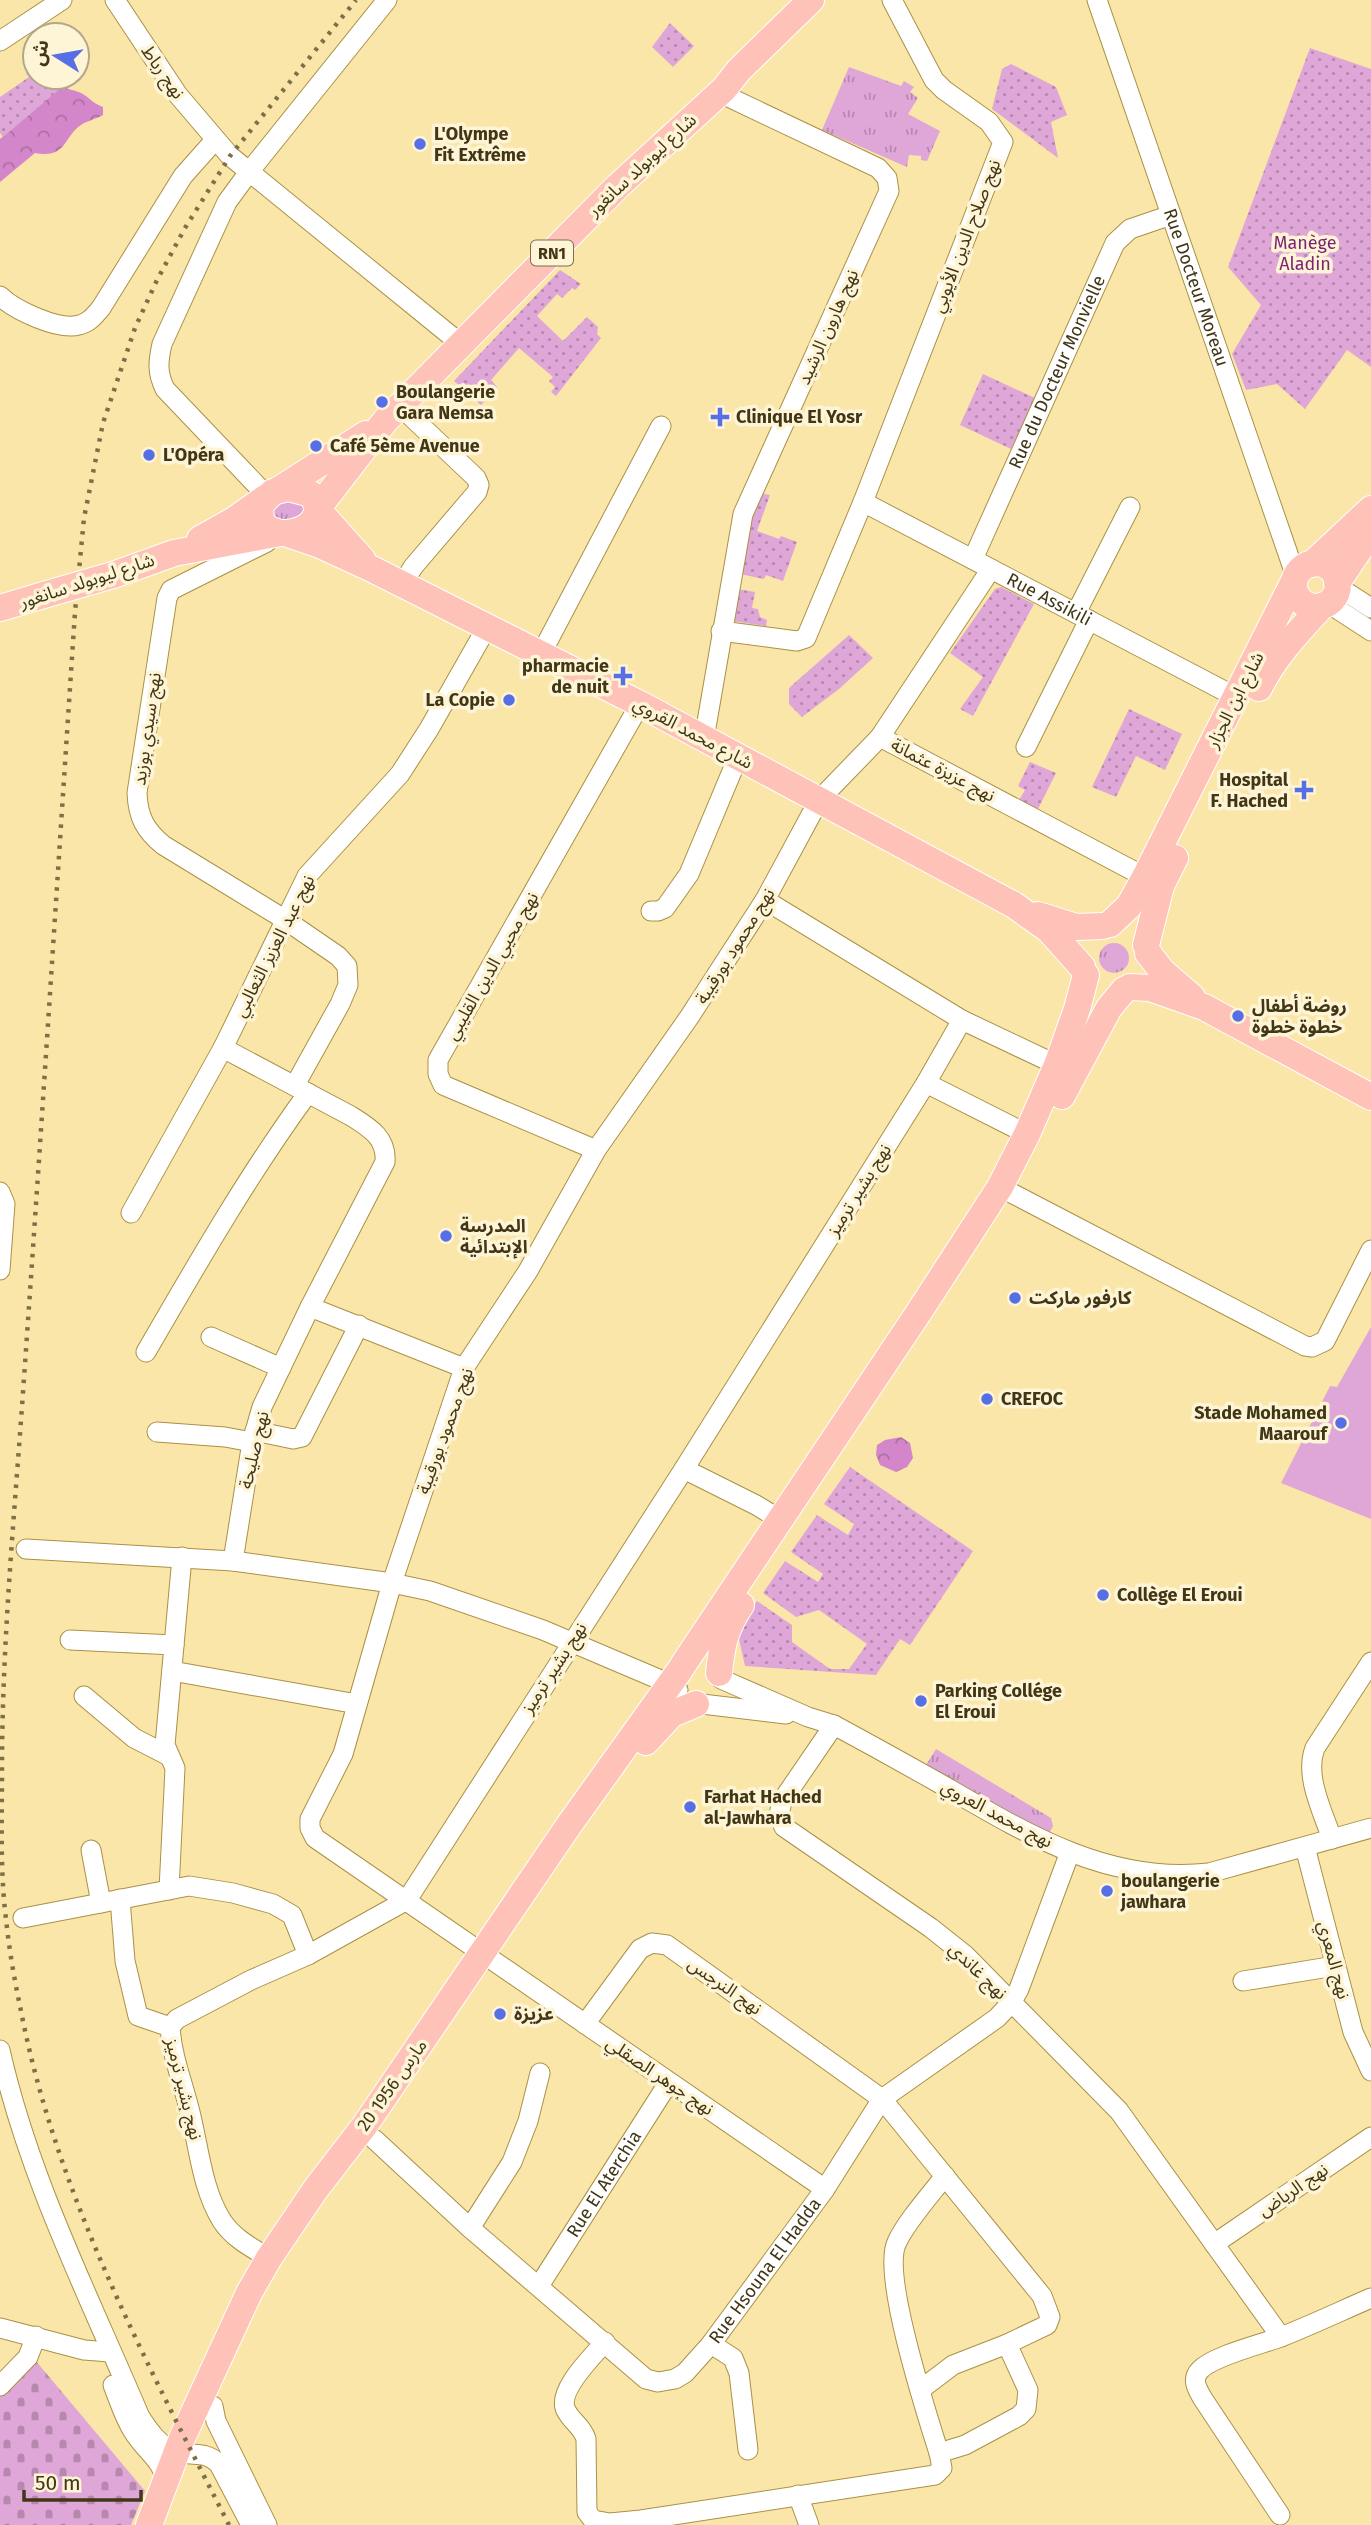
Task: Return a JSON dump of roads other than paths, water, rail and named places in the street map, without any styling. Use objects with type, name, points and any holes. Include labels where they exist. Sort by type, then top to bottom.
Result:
[{"type":"main road","name":"شارع ليوبولد سانغور","points":[[174,553],[301,530],[313,522],[318,509],[392,414],[618,186],[722,91],[739,70],[811,0]]},
{"type":"main road","name":"شارع ليوبولد سانغور","points":[[722,91],[746,79],[792,33],[834,0]]},
{"type":"main road","name":"شارع ليوبولد سانغور","points":[[0,608],[113,575],[174,553],[234,520],[392,414]]},
{"type":"main road","points":[[283,533],[265,527],[261,521],[260,505],[271,494],[296,488],[311,494],[318,509]]},
{"type":"main road","name":"شارع محمد القروي","points":[[318,509],[370,568]]},
{"type":"main road","name":"شارع ابن الجزار","points":[[1107,925],[1129,906],[1301,574],[1371,509]]},
{"type":"main road","name":"شارع محمد القروي","points":[[283,533],[320,545],[487,626],[640,704],[1014,905],[1049,930],[1093,983],[1102,989],[1113,991],[1150,988],[1204,1007],[1371,1097]]},
{"type":"main road","name":"شارع ابن الجزار","points":[[1147,949],[1161,886],[1267,672],[1290,639],[1331,594],[1371,533]]},
{"type":"main road","points":[[1322,565],[1331,569],[1331,594],[1311,607],[1301,601],[1295,592],[1301,574],[1322,565]]},
{"type":"main road","name":"شارع محمد القروي","points":[[1014,905],[1076,927],[1107,925],[1131,929],[1140,936],[1162,971],[1204,1007]]},
{"type":"main road","points":[[684,1686],[779,1519],[919,1312],[1007,1191],[1077,1009],[1084,971],[1081,957],[1087,938],[1107,925]]},
{"type":"main road","points":[[684,1686],[714,1698],[718,1693],[723,1639],[729,1624],[794,1524],[934,1321],[1109,1008],[1144,973],[1147,949]]},
{"type":"main road","points":[[684,1686],[696,1659],[710,1662],[720,1676]]},
{"type":"main road","name":"20 مارس 1956","points":[[164,2525],[185,2453],[249,2293],[269,2258],[315,2190],[489,1958],[653,1732],[672,1714],[684,1686]]},
{"type":"main road","name":"20 مارس 1956","points":[[149,2525],[166,2481],[213,2406],[262,2302],[283,2265],[327,2200],[374,2139],[489,1958]]},
{"type":"street","points":[[0,41],[62,0]]},
{"type":"street","name":"نهج رباط","points":[[115,0],[164,76],[215,140],[249,172],[461,344]]},
{"type":"street","points":[[271,494],[166,389],[159,377],[158,362],[162,344],[227,202],[387,0]]},
{"type":"street","name":"نهج صلاح الدين الأيوبي","points":[[863,502],[1003,142],[989,122],[934,80],[892,0]]},
{"type":"street","name":"Rue Docteur Moreau","points":[[1097,0],[1171,215],[1301,574]]},
{"type":"street","name":"نهج هارون الرشيد","points":[[704,739],[721,631],[747,503],[889,191],[887,178],[878,167],[722,91]]},
{"type":"street","points":[[0,296],[31,316],[61,325],[75,327],[88,322],[101,308],[183,176],[215,140]]},
{"type":"street","name":"Rue du Docteur Monvielle","points":[[973,559],[1115,243],[1130,229],[1171,215]]},
{"type":"street","points":[[392,414],[476,478],[479,485],[477,492],[412,567],[402,584]]},
{"type":"street","points":[[541,654],[661,426]]},
{"type":"street","points":[[721,631],[797,641],[806,638],[863,502]]},
{"type":"street","name":"Rue Assikili","points":[[863,502],[1236,697]]},
{"type":"street","points":[[1026,747],[1130,507]]},
{"type":"street","name":"نهج سيدي بوزيد","points":[[283,533],[171,590],[164,611],[138,793],[142,822],[150,834],[163,845],[284,919]]},
{"type":"street","name":"نهج عزيزة عثمانة","points":[[991,569],[880,737],[1145,877]]},
{"type":"street","points":[[1331,594],[1371,608]]},
{"type":"street","points":[[1331,594],[1371,631]]},
{"type":"street","name":"نهج عبد العزيز الثعالبي","points":[[131,1213],[223,1048],[284,919],[312,870],[406,765],[487,626]]},
{"type":"street","name":"نهج محيي الدين القليبي","points":[[596,1150],[443,1084],[438,1074],[438,1060],[640,704]]},
{"type":"street","name":"نهج محمود بورقيبة","points":[[489,1958],[315,1838],[310,1828],[310,1819],[343,1754],[392,1583],[464,1368],[528,1271],[596,1150],[690,1016],[765,900],[819,800],[880,737]]},
{"type":"street","points":[[650,911],[665,908],[689,874],[738,757]]},
{"type":"street","points":[[765,900],[962,1020],[1057,1065]]},
{"type":"street","points":[[146,1352],[199,1261],[286,1124],[348,985],[347,966],[338,956],[284,919]]},
{"type":"street","name":"نهج بشير ترميز","points":[[269,2258],[236,2236],[223,2223],[215,2207],[171,2047],[170,2027],[177,2019],[251,1980],[308,1955],[407,1900],[570,1642],[684,1469],[926,1083],[962,1020]]},
{"type":"street","points":[[223,1048],[301,1089]]},
{"type":"street","points":[[926,1083],[1027,1134]]},
{"type":"street","name":"نهج صليحة","points":[[233,1561],[254,1436],[262,1407],[310,1307],[385,1163],[386,1152],[382,1140],[370,1129],[301,1089]]},
{"type":"street","points":[[1007,1191],[1304,1346],[1319,1345],[1325,1341],[1371,1250]]},
{"type":"street","points":[[0,1192],[5,1204],[0,1270]]},
{"type":"street","points":[[310,1307],[464,1368]]},
{"type":"street","points":[[156,1432],[225,1437],[302,1437],[359,1325]]},
{"type":"street","points":[[211,1337],[281,1368]]},
{"type":"street","points":[[684,1469],[779,1519]]},
{"type":"street","points":[[26,1549],[233,1561],[392,1583],[430,1591],[543,1630],[684,1686],[808,1717]]},
{"type":"street","points":[[169,1890],[175,1768],[166,1745],[182,1557]]},
{"type":"street","points":[[70,1640],[174,1645]]},
{"type":"street","points":[[1332,1839],[1311,1772],[1311,1757],[1371,1662]]},
{"type":"street","points":[[172,1671],[357,1704]]},
{"type":"street","name":"نهج محمد العروي","points":[[720,1676],[808,1717],[834,1725],[1022,1831],[1070,1852],[1135,1872],[1184,1875],[1209,1872],[1371,1828]]},
{"type":"street","points":[[84,1696],[134,1738],[169,1756]]},
{"type":"street","name":"نهج غاندي","points":[[834,1725],[782,1801],[779,1815],[784,1828],[931,1928],[965,1955],[1119,2111],[1281,2337]]},
{"type":"street","name":"نهج المعري","points":[[1305,1847],[1353,2032],[1371,2071]]},
{"type":"street","points":[[91,1850],[110,1901],[138,2016],[170,2027]]},
{"type":"street","name":"Rue Hsouna El Hadda","points":[[374,2139],[470,2228],[646,2379],[658,2382],[675,2379],[685,2373],[711,2344],[825,2189],[882,2099],[997,2018],[1011,2003],[1019,1989],[1070,1852]]},
{"type":"street","points":[[23,1918],[189,1886],[233,1893],[273,1904],[292,1915],[308,1955]]},
{"type":"street","name":"نهج النرجس","points":[[585,2024],[640,1949],[652,1943],[667,1945],[882,2099],[1042,2296],[1050,2317],[1046,2325],[1007,2344]]},
{"type":"street","name":"نهج جوهر الصقلي","points":[[489,1958],[825,2189]]},
{"type":"street","points":[[1243,1981],[1335,1966]]},
{"type":"street","points":[[0,2050],[3,2081],[53,2219],[110,2352],[147,2429],[166,2447],[185,2453],[206,2454],[219,2464],[251,2525]]},
{"type":"street","points":[[470,2228],[512,2162],[528,2121],[540,2073]]},
{"type":"street","name":"Rue El Aterchia","points":[[540,2286],[669,2082]]},
{"type":"street","name":"نهج الرياض","points":[[1214,2244],[1371,2137]]},
{"type":"street","points":[[605,2342],[565,2392],[564,2400],[566,2412],[583,2429],[586,2439],[587,2512],[593,2519],[610,2523],[677,2520],[798,2495],[935,2475],[942,2468],[897,2296],[894,2266],[896,2243],[945,2176]]},
{"type":"street","points":[[1280,2515],[1209,2409],[1195,2382],[1199,2371],[1211,2362],[1281,2337],[1371,2298]]},
{"type":"street","points":[[0,2328],[84,2350],[110,2352]]},
{"type":"street","points":[[0,2386],[28,2357],[36,2336]]},
{"type":"street","points":[[711,2344],[733,2358],[739,2373],[748,2450]]},
{"type":"street","points":[[920,2390],[953,2365],[1007,2344],[1028,2390],[1026,2409],[964,2445],[939,2453]]},
{"type":"street","points":[[110,2352],[113,2384],[124,2415],[140,2442],[161,2466],[166,2481]]},
{"type":"street","points":[[213,2406],[216,2421],[267,2525]]},
{"type":"street","points":[[798,2495],[809,2525]]},
{"type":"railway","points":[[229,2525],[106,2273],[79,2208],[36,2075],[14,1974],[3,1883],[3,1722],[7,1624],[75,612],[84,518],[103,423],[135,328],[185,228],[230,156],[356,0]]},
{"type":"place","name":"L'Olympe Fit Extrême","points":[[420,144]]},
{"type":"place","name":"Boulangerie Gara Nemsa","points":[[382,402]]},
{"type":"place","name":"Clinique El Yosr","points":[[720,417]]},
{"type":"place","name":"Café 5ème Avenue","points":[[316,446]]},
{"type":"place","name":"L'Opéra","points":[[149,455]]},
{"type":"place","name":"pharmacie de nuit","points":[[623,676]]},
{"type":"place","name":"La Copie","points":[[509,700]]},
{"type":"place","name":"Hospital F. Hached","points":[[1304,790]]},
{"type":"place","name":"روضة أطفال خطوة خطوة","points":[[1238,1016]]},
{"type":"place","name":"المدرسة الإبتدائية","points":[[446,1236]]},
{"type":"place","name":"كارفور ماركت","points":[[1015,1298]]},
{"type":"place","name":"CREFOC","points":[[987,1399]]},
{"type":"place","name":"Stade Mohamed Maarouf","points":[[1341,1423]]},
{"type":"place","name":"Collège El Eroui","points":[[1103,1595]]},
{"type":"place","name":"Parking Collége El Eroui","points":[[921,1701]]},
{"type":"place","name":"Farhat Hached al-Jawhara","points":[[690,1807]]},
{"type":"place","name":"boulangerie jawhara","points":[[1107,1891]]},
{"type":"place","name":"عزيزة","points":[[500,2014]]},
{"type":"park label","name":"Manège Aladin","points":[[1305,253]]}]
